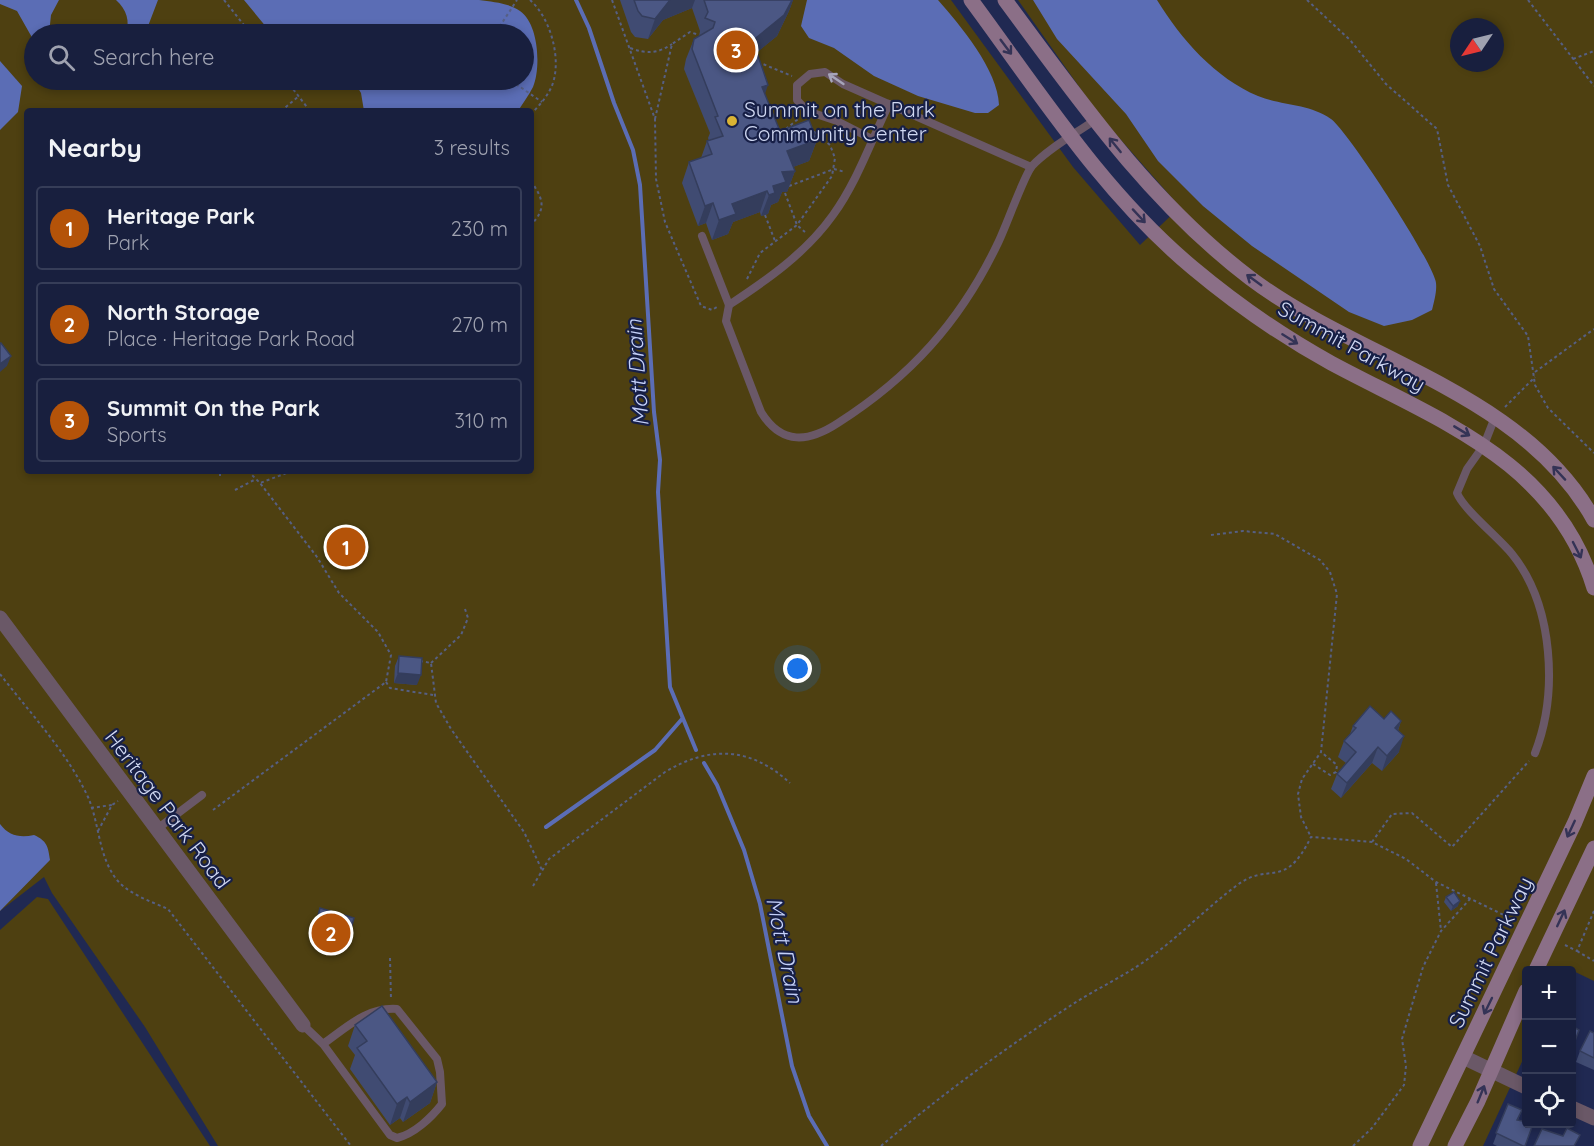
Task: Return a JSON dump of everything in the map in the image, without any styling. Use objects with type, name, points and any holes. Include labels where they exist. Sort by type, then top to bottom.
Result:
[{"type":"street","name":"Summit Parkway","points":[[971,0],[1072,136],[1152,230],[1236,302],[1312,352],[1434,414],[1484,445],[1525,477],[1545,500],[1577,548],[1594,588]]},
{"type":"street","name":"Summit Parkway","points":[[1005,0],[1095,120],[1170,209],[1208,244],[1251,279],[1315,320],[1461,396],[1495,417],[1554,467],[1594,520]]},
{"type":"street","name":"Heritage Park Road","points":[[0,618],[303,1025]]},
{"type":"street","name":"Summit Parkway","points":[[1420,1146],[1575,822],[1594,776]]},
{"type":"street","points":[[1538,966],[1594,848]]},
{"type":"street","points":[[1455,1146],[1522,1002]]},
{"type":"street","points":[[1463,1058],[1522,1085]]},
{"type":"street","points":[[1576,1110],[1594,1118]]},
{"type":"lane","points":[[872,139],[837,121],[807,111],[797,100],[797,85],[810,74],[825,72],[843,84],[1031,167]]},
{"type":"lane","points":[[727,302],[811,243],[834,215],[853,183],[889,104]]},
{"type":"lane","points":[[702,236],[727,302],[726,321],[761,412],[768,424],[784,435],[801,439],[818,435],[876,398],[911,369],[934,344],[957,315],[996,248],[1031,167],[1095,120]]},
{"type":"lane","points":[[1495,417],[1484,445],[1467,469],[1457,493],[1460,501],[1490,528],[1514,557],[1534,590],[1549,655],[1549,696],[1545,728],[1535,753]]},
{"type":"lane","points":[[157,829],[202,795]]},
{"type":"lane","points":[[303,1025],[323,1044],[383,1128],[397,1138],[405,1136],[434,1114],[442,1104],[441,1072],[436,1059],[397,1009],[367,1012],[323,1044]]},
{"type":"path","points":[[224,0],[243,24]]},
{"type":"path","points":[[530,0],[552,37],[556,66],[552,86],[534,111]]},
{"type":"path","points":[[612,0],[655,118]]},
{"type":"path","points":[[1307,0],[1350,40],[1386,84],[1437,129],[1449,184],[1480,246],[1494,289],[1528,336],[1535,372],[1535,385],[1548,408],[1594,453]]},
{"type":"path","points":[[1528,0],[1594,86]]},
{"type":"path","points":[[501,24],[516,2]]},
{"type":"path","points":[[629,48],[644,53],[659,52],[690,32],[699,35]]},
{"type":"path","points":[[672,44],[655,118],[656,179],[665,222],[701,306],[712,310],[727,302],[747,280],[760,253],[797,225],[834,169],[836,158],[830,145],[809,127]]},
{"type":"path","points":[[1573,59],[1594,51]]},
{"type":"path","points":[[749,59],[792,76]]},
{"type":"path","points":[[788,83],[798,71]]},
{"type":"path","points":[[294,90],[308,108]]},
{"type":"path","points":[[525,90],[542,102]]},
{"type":"path","points":[[285,108],[299,96]]},
{"type":"path","points":[[782,132],[798,119],[802,122]]},
{"type":"path","points":[[786,188],[834,169],[846,172]]},
{"type":"path","points":[[534,186],[543,199],[543,208],[534,221]]},
{"type":"path","points":[[785,192],[797,225]]},
{"type":"path","points":[[765,215],[775,242]]},
{"type":"path","points":[[1535,372],[1594,329]]},
{"type":"path","points":[[1495,417],[1535,376]]},
{"type":"path","points":[[213,810],[386,682],[391,655],[378,632],[339,593],[317,557],[251,474]]},
{"type":"path","points":[[260,483],[284,474]]},
{"type":"path","points":[[235,490],[256,479]]},
{"type":"path","points":[[1211,535],[1243,531],[1275,534],[1320,560],[1330,572],[1337,594],[1321,752],[1302,779],[1298,794],[1301,817],[1311,837]]},
{"type":"path","points":[[431,663],[460,635],[468,618],[465,609]]},
{"type":"path","points":[[391,655],[401,657]]},
{"type":"path","points":[[411,659],[431,663]]},
{"type":"path","points":[[431,663],[434,695],[451,729],[524,832],[542,870]]},
{"type":"path","points":[[0,674],[69,763],[91,808],[102,850],[114,877],[140,897],[168,909],[351,1146]]},
{"type":"path","points":[[386,682],[390,688],[434,695]]},
{"type":"path","points":[[1313,764],[1330,775],[1336,772],[1338,765],[1321,752]]},
{"type":"path","points":[[1372,842],[1392,814],[1412,813],[1452,847],[1535,753]]},
{"type":"path","points":[[533,886],[549,859],[665,772],[685,760],[709,754],[742,755],[773,767],[790,783]]},
{"type":"path","points":[[98,831],[112,805],[130,792]]},
{"type":"path","points":[[91,808],[112,805]]},
{"type":"path","points":[[1311,837],[1372,842],[1406,859],[1436,882],[1518,922]]},
{"type":"path","points":[[880,1146],[980,1066],[1071,1005],[1143,962],[1238,885],[1257,877],[1283,872],[1295,864],[1311,837]]},
{"type":"path","points":[[1436,882],[1441,931]]},
{"type":"path","points":[[1353,1146],[1372,1128],[1404,1085],[1406,1066],[1402,1039],[1424,967],[1441,931],[1470,899]]},
{"type":"path","points":[[1577,951],[1594,911]]},
{"type":"path","points":[[1564,945],[1594,961]]},
{"type":"path","points":[[390,958],[390,1008]]},
{"type":"shaded area","points":[[0,0],[951,0],[1073,167],[1140,245],[1180,207],[1099,115],[1018,0],[1594,0],[1594,981],[1576,972],[1576,966],[1522,966],[1522,1062],[1483,1146],[218,1146],[145,1027],[52,893],[44,877],[0,911]]},
{"type":"shaded area","points":[[37,897],[48,899],[210,1146],[0,1146],[0,930]]},
{"type":"water","points":[[0,0],[59,0],[51,15],[50,24],[24,24],[17,11],[0,4]]},
{"type":"water","points":[[116,0],[158,0],[149,24],[128,24],[123,8]]},
{"type":"water","points":[[244,0],[479,0],[516,8],[530,24],[264,24]]},
{"type":"water","points":[[807,0],[938,0],[967,35],[985,63],[997,91],[999,105],[988,113],[975,113],[918,96],[874,76],[834,48],[809,38],[801,26]]},
{"type":"water","points":[[1033,0],[1157,0],[1188,43],[1227,79],[1258,96],[1304,107],[1331,119],[1371,171],[1422,251],[1436,283],[1432,310],[1412,320],[1384,326],[1349,312],[1252,246],[1203,206],[1158,161],[1126,114],[1057,39]]},
{"type":"water","points":[[534,34],[537,47],[534,84]]},
{"type":"water","points":[[0,61],[22,86],[18,112],[0,130]]},
{"type":"water","points":[[359,90],[531,90],[520,108],[364,108]]},
{"type":"water","points":[[0,824],[15,835],[34,835],[42,839],[50,860],[0,911]]},
{"type":"building","points":[[634,0],[670,0],[655,19],[642,16]]},
{"type":"building","name":"Summit on the Park Community Center","points":[[704,0],[792,0],[784,15],[756,38],[755,47],[768,85],[762,87],[780,131],[809,120],[817,140],[787,151],[795,171],[782,172],[786,182],[773,186],[775,193],[769,195],[767,191],[732,204],[736,214],[719,220],[713,203],[705,206],[689,162],[712,154],[707,141],[723,136],[715,117],[718,116],[692,49],[694,39],[713,28],[715,22],[705,18],[708,12]]},
{"type":"building","points":[[0,343],[11,356],[0,364]]},
{"type":"building","points":[[399,656],[422,658],[421,675],[398,673]]},
{"type":"building","points":[[1370,706],[1384,719],[1391,711],[1401,721],[1395,728],[1404,736],[1387,756],[1378,747],[1347,783],[1337,774],[1356,752],[1344,741],[1356,728],[1353,726]]},
{"type":"building","points":[[1454,892],[1460,901],[1453,906],[1446,897]]},
{"type":"building","points":[[320,908],[354,918],[349,936],[315,927]]},
{"type":"building","points":[[382,1006],[437,1082],[410,1102],[407,1097],[397,1104],[357,1048],[367,1041],[355,1025]]},
{"type":"building","points":[[1590,1031],[1594,1033],[1594,1058],[1580,1051]]},
{"type":"building","points":[[1508,1104],[1522,1110],[1517,1120],[1522,1121],[1522,1128],[1532,1128],[1525,1146],[1496,1133]]},
{"type":"building","points":[[1567,1128],[1580,1135],[1574,1146],[1534,1146],[1542,1129],[1563,1136]]},
{"type":"waterway","name":"Mott Drain","points":[[576,0],[589,28],[614,103],[633,150],[640,185],[654,412],[660,460],[658,492],[670,687],[696,750]]},
{"type":"waterway","points":[[546,827],[655,750],[682,719]]},
{"type":"waterway","name":"Mott Drain","points":[[704,763],[717,785],[744,850],[760,904],[792,1066],[809,1116],[827,1146]]},
{"type":"place","name":"Summit On the Park","points":[[736,50]]},
{"type":"place","name":"Summit on the Park Community Center","points":[[732,121]]},
{"type":"place","name":"Heritage Park","points":[[346,547]]},
{"type":"place","name":"North Storage","points":[[331,933]]}]
